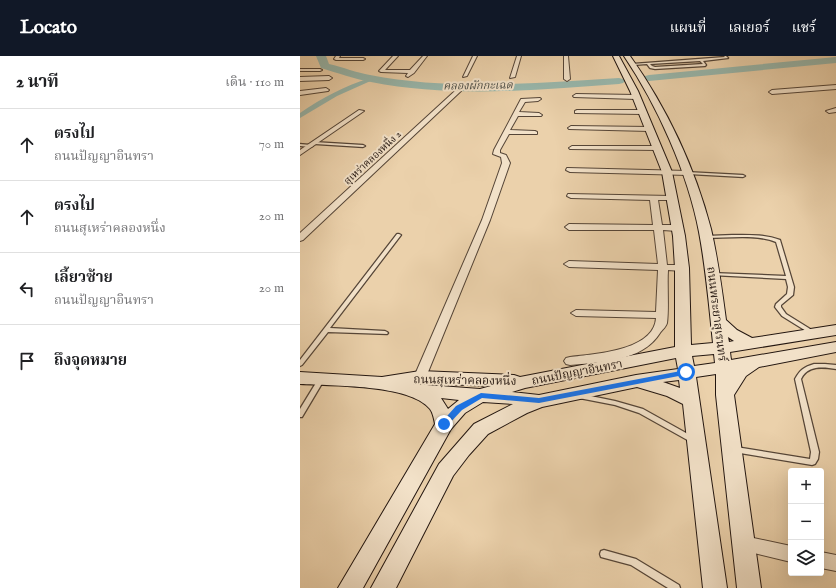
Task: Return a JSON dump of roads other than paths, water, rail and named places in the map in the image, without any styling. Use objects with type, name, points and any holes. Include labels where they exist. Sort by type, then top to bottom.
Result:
[{"type":"street","points":[[338,56],[336,59],[365,58]]},
{"type":"street","points":[[396,56],[381,71],[410,74],[425,56]]},
{"type":"street","points":[[465,76],[475,56]]},
{"type":"street","points":[[512,77],[519,56]]},
{"type":"street","points":[[566,56],[567,79]]},
{"type":"street","points":[[616,56],[636,97],[667,172],[672,198],[682,268],[683,351],[697,442],[715,588]]},
{"type":"street","name":"ถนนพระยาสุเรนทร์","points":[[627,56],[653,97],[688,173],[706,237],[718,321],[725,395],[749,588]]},
{"type":"street","points":[[358,64],[365,58]]},
{"type":"street","points":[[300,62],[307,61]]},
{"type":"street","points":[[300,70],[320,70]]},
{"type":"street","points":[[300,79],[329,78]]},
{"type":"street","points":[[772,92],[836,87]]},
{"type":"street","points":[[301,93],[326,90]]},
{"type":"street","name":"สุเหร่าคลองหนึ่ง 2","points":[[300,238],[458,91]]},
{"type":"street","points":[[576,96],[636,97]]},
{"type":"street","points":[[444,424],[441,411],[416,384],[486,220],[506,163],[505,158],[496,153],[523,100],[538,99]]},
{"type":"street","points":[[829,110],[836,110]]},
{"type":"street","points":[[300,153],[361,111]]},
{"type":"street","points":[[577,112],[642,112]]},
{"type":"street","points":[[515,114],[539,115]]},
{"type":"street","points":[[571,128],[649,129]]},
{"type":"street","points":[[507,132],[535,133]]},
{"type":"street","points":[[572,148],[657,148]]},
{"type":"street","points":[[570,170],[688,173]]},
{"type":"street","points":[[571,196],[672,198]]},
{"type":"street","points":[[570,361],[619,355],[629,352],[657,332],[661,324],[663,267],[654,198]]},
{"type":"street","points":[[569,227],[676,228]]},
{"type":"street","points":[[569,264],[682,268]]},
{"type":"street","points":[[576,313],[661,314]]},
{"type":"street","points":[[718,321],[732,333],[750,344]]},
{"type":"street","name":"ถนนปัญญาอินทรา","points":[[383,588],[446,470],[481,429],[521,408],[539,401],[636,380],[686,372],[750,344],[836,330]]},
{"type":"street","name":"ถนนปัญญาอินทรา","points":[[350,588],[444,424],[459,408],[481,395],[530,381],[683,351],[754,362],[836,347]]},
{"type":"street","points":[[725,395],[740,372],[754,362]]},
{"type":"street","name":"ถนนสุเหร่าคลองหนึ่ง","points":[[300,378],[416,384],[530,381]]},
{"type":"street","points":[[636,380],[673,392],[691,401]]},
{"type":"street","points":[[530,381],[536,385],[542,393],[539,401]]},
{"type":"street","name":"ถนนสุเหร่าคลองหนึ่ง","points":[[416,384],[481,395],[539,401]]},
{"type":"street","points":[[744,544],[788,553]]},
{"type":"street","points":[[824,561],[836,564]]},
{"type":"lane","points":[[633,64],[727,58],[725,56]]},
{"type":"lane","points":[[648,63],[651,67],[658,68],[705,66],[701,60]]},
{"type":"lane","points":[[300,145],[313,144],[363,146]]},
{"type":"lane","points":[[688,173],[743,176]]},
{"type":"lane","points":[[300,364],[399,236]]},
{"type":"lane","points":[[706,237],[756,237],[775,239],[778,243],[791,287],[790,295],[778,305],[780,310],[795,323],[813,334]]},
{"type":"lane","points":[[712,274],[788,278]]},
{"type":"lane","points":[[326,330],[385,333]]},
{"type":"lane","points":[[732,450],[812,462],[815,452],[798,379],[804,370],[808,368],[821,365],[836,367]]},
{"type":"lane","points":[[300,415],[322,379]]},
{"type":"lane","points":[[572,394],[615,403],[641,411],[697,442]]},
{"type":"lane","points":[[604,554],[633,562],[676,588]]},
{"type":"waterway","name":"คลองผักกะเฉด","points":[[321,56],[325,66],[360,76],[372,79],[434,86],[496,87],[619,81]]},
{"type":"waterway","name":"คลองผักกะเฉด","points":[[649,78],[836,60]]},
{"type":"waterway","points":[[300,116],[343,90],[372,79]]}]
